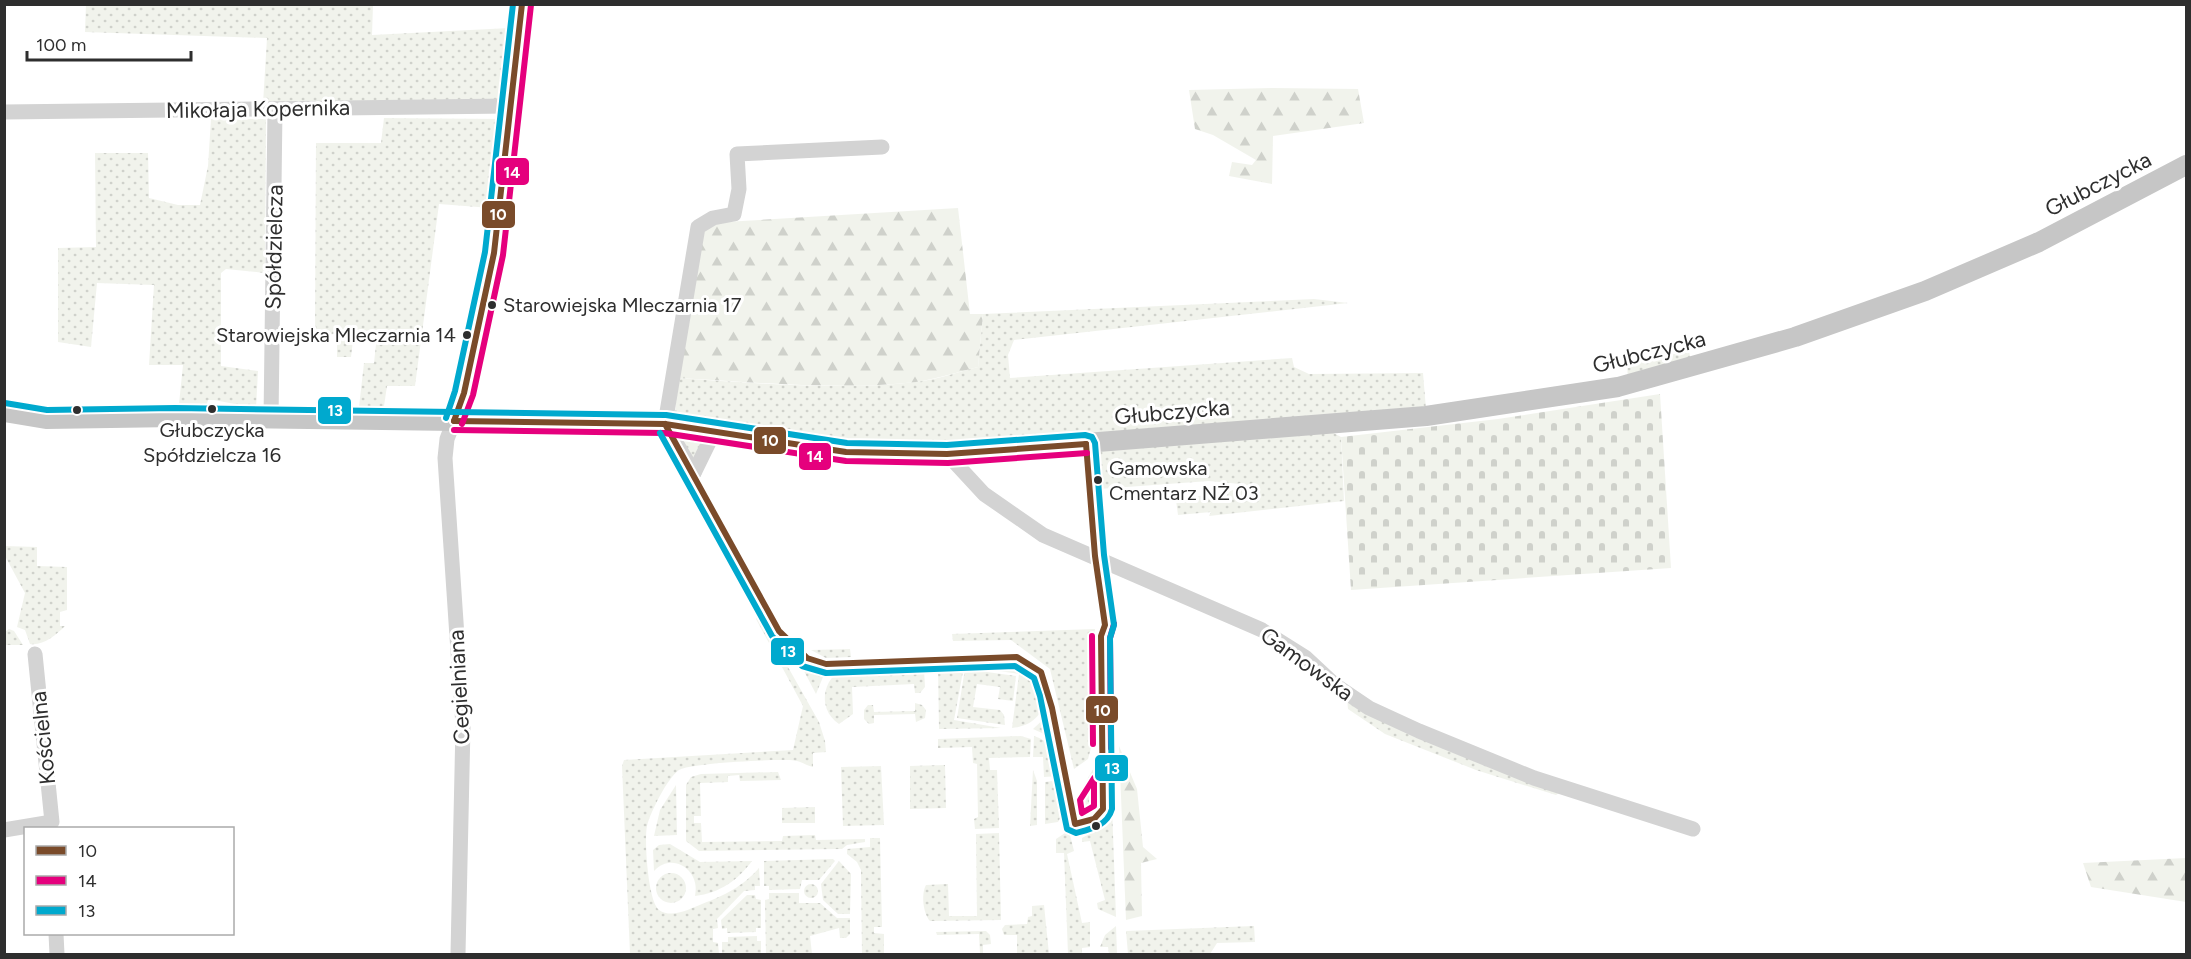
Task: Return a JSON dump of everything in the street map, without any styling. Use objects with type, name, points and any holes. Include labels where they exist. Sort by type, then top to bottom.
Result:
[{"type":"main road","points":[[454,421],[464,393],[491,271],[512,106],[522,4]]},
{"type":"main road","name":"Głubczycka","points":[[4,412],[14,416],[46,419],[175,417],[665,424],[716,430],[846,452],[947,454],[1426,416],[1618,387],[1795,337],[1925,291],[2039,242],[2187,165]]},
{"type":"main road","name":"Głubczycka","points":[[4,426],[46,419]]},
{"type":"street","name":"Mikołaja Kopernika","points":[[4,112],[512,106]]},
{"type":"street","name":"Spółdzielcza","points":[[271,420],[275,109]]},
{"type":"street","points":[[716,430],[694,473],[665,424],[698,227],[712,218],[734,214],[739,189],[737,154],[882,147]]},
{"type":"street","name":"Cegielniana","points":[[454,421],[447,439],[445,458],[463,726],[458,954]]},
{"type":"street","name":"Gamowska","points":[[947,454],[984,494],[1042,535],[1262,630],[1305,657],[1335,685],[1369,708],[1534,778],[1693,829]]},
{"type":"street","name":"Kościelna","points":[[33,827],[52,825],[35,654]]},
{"type":"street","name":"Kościelna","points":[[4,830],[24,828]]},
{"type":"street","points":[[56,935],[57,954]]},
{"type":"green space","points":[[86,4],[373,5],[372,35],[511,28],[501,99],[263,104],[267,38],[85,32]]},
{"type":"green space","points":[[1358,89],[1364,123],[1273,136],[1272,184],[1229,176],[1232,162],[1252,165],[1256,160],[1213,135],[1195,129],[1189,90]]},
{"type":"green space","points":[[384,118],[502,119],[491,208],[439,204],[415,386],[387,386],[384,406],[359,407],[364,363],[374,363],[377,335],[354,332],[351,357],[337,357],[337,334],[315,335],[316,143],[381,143]]},
{"type":"green space","points":[[211,119],[266,119],[265,273],[226,269],[221,273],[221,366],[258,371],[256,408],[214,400],[208,400],[207,404],[179,404],[183,365],[149,365],[154,285],[97,283],[91,347],[58,342],[58,248],[96,247],[95,153],[148,153],[149,198],[178,205],[200,205],[208,166]]},
{"type":"green space","points":[[958,208],[970,314],[983,314],[978,367],[916,382],[886,385],[797,385],[678,378],[702,229],[725,222]]},
{"type":"green space","points":[[1314,299],[1348,303],[1014,340],[1008,355],[1010,378],[1292,358],[1294,367],[1309,374],[1423,373],[1426,409],[923,446],[826,440],[675,415],[678,378],[796,385],[886,385],[939,378],[978,367],[983,314]]},
{"type":"green space","points":[[1689,351],[1691,362],[1628,380],[1627,363]]},
{"type":"green space","points":[[1660,394],[1671,568],[1351,590],[1341,437],[1498,419]]},
{"type":"green space","points":[[1328,430],[1341,437],[1344,501],[1209,516],[1211,512],[1178,515],[1176,500],[1240,489],[1240,484],[1209,481],[1099,489],[1095,459],[1101,449]]},
{"type":"green space","points":[[679,436],[705,438],[693,459]]},
{"type":"green space","points":[[4,546],[37,547],[37,566],[67,567],[67,610],[60,612],[60,626],[65,626],[44,642],[30,644],[25,630],[17,627],[25,593],[5,556]]},
{"type":"green space","points":[[758,614],[819,722],[826,752],[813,753],[813,767],[788,760],[756,761],[687,767],[675,774],[660,796],[647,826],[647,857],[655,905],[659,910],[669,914],[686,910],[726,894],[759,868],[760,886],[755,886],[755,890],[744,891],[717,919],[718,928],[713,929],[713,942],[718,943],[719,954],[630,954],[622,766],[624,760],[793,750],[803,706],[756,619]]},
{"type":"green space","points":[[9,629],[14,631],[23,645],[5,645],[5,632]]},
{"type":"green space","points":[[1095,629],[1091,660],[1092,744],[1088,759],[1074,769],[1050,669],[1011,640],[953,641],[952,634]]},
{"type":"green space","points":[[850,649],[851,657],[826,658],[811,650]]},
{"type":"green space","points":[[794,652],[811,664],[832,668],[823,677],[816,694]]},
{"type":"green space","points":[[1106,663],[1116,917],[1098,909],[1097,903],[1105,900],[1090,841],[1082,842],[1082,838],[1111,822],[1104,664]]},
{"type":"green space","points":[[1011,664],[1025,668],[1035,676],[1041,686],[1044,697],[1037,717],[1027,724],[1012,728],[1019,674],[964,666],[954,720],[1001,728],[939,729],[938,665]]},
{"type":"green space","points":[[915,665],[924,670],[925,687],[920,693],[915,693],[914,684],[852,687],[853,714],[839,724],[831,717],[825,700],[826,691],[834,675],[842,670],[852,667],[852,675],[914,673]]},
{"type":"green space","points":[[965,669],[1016,676],[1013,701],[998,699],[1000,687],[977,684],[973,707],[1000,710],[1004,715],[1005,725],[957,718]]},
{"type":"green space","points":[[1347,698],[1562,791],[1556,795],[1476,770],[1385,734],[1348,709]]},
{"type":"green space","points":[[915,703],[922,705],[926,710],[925,718],[916,722],[915,714],[874,715],[874,723],[869,724],[864,719],[864,710],[868,705],[873,705],[874,712],[915,711]]},
{"type":"green space","points":[[1047,716],[1051,737],[1033,729]]},
{"type":"green space","points":[[1021,736],[1031,739],[1030,757],[989,758],[990,770],[997,770],[999,828],[975,829],[974,819],[978,817],[977,764],[973,763],[972,747],[938,748],[938,739]]},
{"type":"green space","points":[[1034,736],[1046,742],[1050,747],[1055,757],[1059,776],[1044,777],[1043,757],[1033,757]]},
{"type":"green space","points":[[1119,746],[1137,789],[1143,847],[1157,859],[1141,863],[1142,916],[1126,920]]},
{"type":"green space","points":[[1097,762],[1097,803],[1091,808],[1079,807],[1077,798]]},
{"type":"green space","points":[[945,765],[946,808],[910,809],[910,766]]},
{"type":"green space","points":[[881,766],[884,825],[843,826],[841,767]]},
{"type":"green space","points":[[1033,770],[1037,781],[1037,825],[1030,826]]},
{"type":"green space","points":[[778,772],[781,780],[740,781],[739,775],[728,776],[728,782],[700,783],[701,816],[694,816],[694,823],[701,823],[702,842],[782,841],[783,836],[815,835],[816,840],[865,839],[865,842],[847,845],[842,849],[699,851],[686,841],[686,785],[691,777],[701,774]]},
{"type":"green space","points":[[1060,780],[1066,807],[1058,822],[1045,824],[1045,782]]},
{"type":"green space","points":[[676,785],[677,835],[654,836],[660,810]]},
{"type":"green space","points":[[815,807],[815,823],[782,823],[782,808]]},
{"type":"green space","points":[[999,833],[1001,920],[930,921],[924,903],[926,885],[948,884],[949,916],[977,916],[976,834]]},
{"type":"green space","points":[[1065,833],[1070,835],[1074,851],[1067,854],[1082,923],[1090,922],[1090,947],[1082,948],[1082,954],[1068,954],[1064,853],[1056,853],[1056,839]]},
{"type":"green space","points":[[870,838],[880,838],[882,927],[874,927],[874,933],[884,934],[884,954],[862,954],[861,870],[857,862],[847,854],[847,849],[870,847]]},
{"type":"green space","points":[[670,844],[700,862],[752,861],[741,874],[720,889],[695,896],[694,879],[684,867],[669,863],[661,865],[654,871],[653,850],[659,845]]},
{"type":"green space","points":[[2186,858],[2186,902],[2091,887],[2083,863]]},
{"type":"green space","points":[[833,859],[835,861],[819,880],[802,880],[800,889],[769,890],[769,886],[764,886],[764,861]]},
{"type":"green space","points":[[839,861],[851,874],[850,914],[838,914],[823,900],[821,884]]},
{"type":"green space","points":[[671,873],[682,877],[686,888],[682,899],[671,903],[660,899],[656,888],[660,877]]},
{"type":"green space","points":[[808,884],[814,884],[818,891],[814,898],[808,898],[804,894],[804,888]]},
{"type":"green space","points":[[769,893],[799,893],[799,903],[820,903],[837,918],[850,918],[850,934],[846,938],[840,938],[839,928],[810,936],[812,954],[766,954],[765,900],[769,899]]},
{"type":"green space","points":[[747,895],[755,895],[756,899],[761,900],[761,928],[756,928],[756,932],[727,933],[727,928],[722,929],[721,920]]},
{"type":"green space","points":[[1044,905],[1049,954],[1017,954],[1017,935],[1004,935],[1002,929],[1005,925],[1027,924],[1028,917],[1032,916],[1032,906]]},
{"type":"green space","points":[[1116,926],[1117,954],[1109,954],[1108,947],[1100,947],[1105,935]]},
{"type":"green space","points":[[1254,926],[1255,942],[1217,943],[1210,954],[1128,954],[1126,931]]},
{"type":"green space","points":[[986,931],[990,935],[991,944],[983,945],[983,954],[980,954],[979,934],[937,935],[936,932]]},
{"type":"green space","points":[[757,936],[757,941],[761,941],[761,954],[722,954],[722,942],[728,942],[728,937]]},
{"type":"transit line","name":"13","points":[[446,418],[455,391],[485,252],[513,4]]},
{"type":"transit line","name":"10","points":[[454,421],[464,393],[494,253],[522,4]]},
{"type":"transit line","name":"14","points":[[462,424],[473,395],[503,255],[531,5]]},
{"type":"transit line","name":"13","points":[[5,403],[47,410],[175,408],[665,415]]},
{"type":"transit line","name":"13","points":[[660,433],[772,636],[802,666],[826,673],[1015,666],[1034,678],[1040,696],[1067,829],[1076,833],[1087,830],[1098,826],[1110,815],[1112,809],[1110,638],[1114,625],[1104,555],[1095,443],[1092,437],[1085,435],[947,445],[847,443],[666,415]]},
{"type":"transit line","name":"10","points":[[454,421],[665,424],[846,452],[947,454],[1086,444]]},
{"type":"transit line","name":"10","points":[[665,424],[779,631],[807,658],[826,664],[1017,657],[1041,672],[1052,708],[1075,824],[1094,819],[1103,809],[1101,636],[1105,625],[1095,556],[1086,444]]},
{"type":"transit line","name":"14","points":[[454,430],[664,433],[846,461],[948,463],[1087,453]]},
{"type":"transit line","name":"14","points":[[1111,748],[1110,638],[1114,624]]},
{"type":"transit line","name":"14","points":[[1092,636],[1093,744]]},
{"type":"transit line","name":"14","points":[[1094,778],[1094,806],[1082,813],[1080,800],[1094,778]]},
{"type":"place","name":"Starowiejska Mleczarnia 17","points":[[492,305]]},
{"type":"place","name":"Starowiejska Mleczarnia 14","points":[[467,335]]},
{"type":"place","name":"Głubczycka Spółdzielcza 16","points":[[212,409]]},
{"type":"place","name":"Gamowska Cmentarz NŻ 03","points":[[1098,480]]}]
